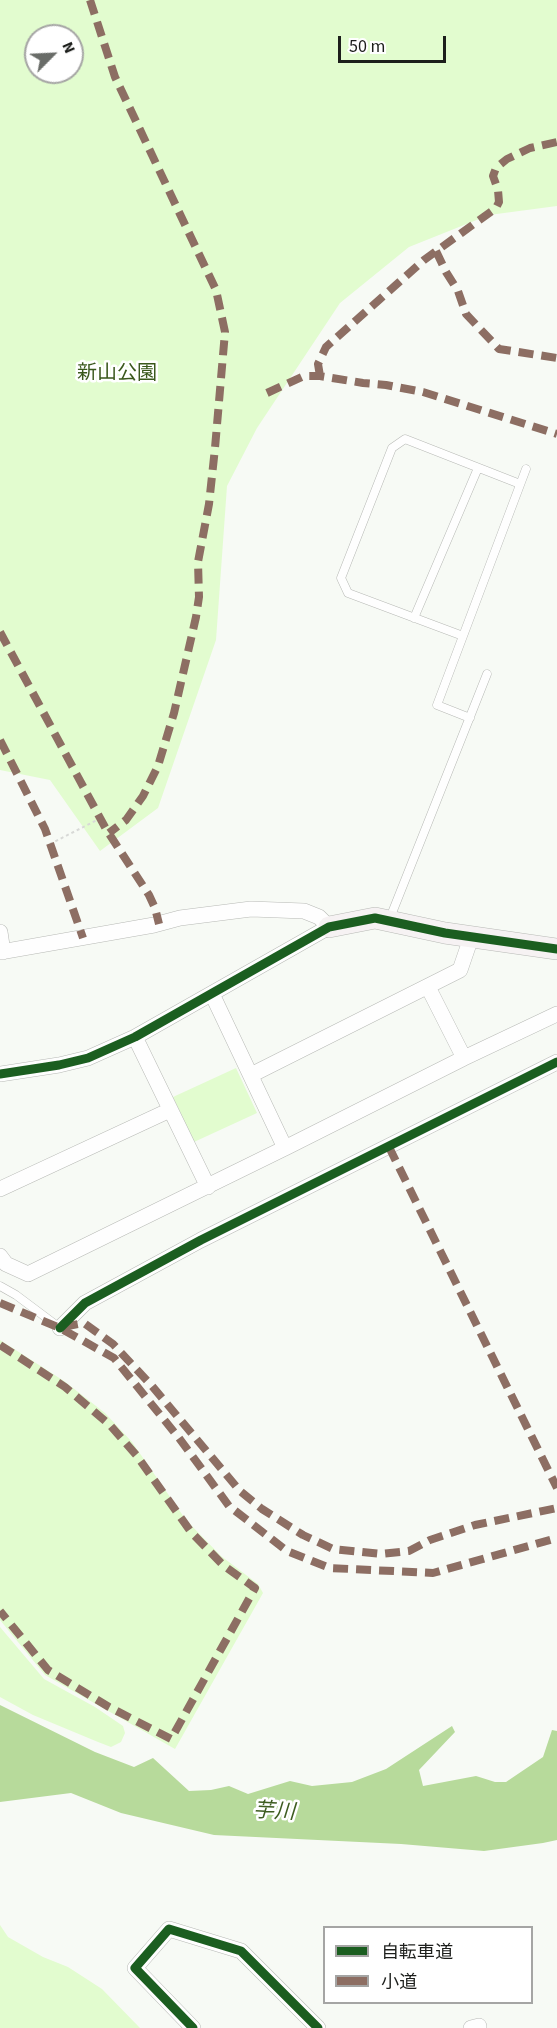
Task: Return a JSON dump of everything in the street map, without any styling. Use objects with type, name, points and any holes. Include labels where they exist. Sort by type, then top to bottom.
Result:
[{"type":"street","points":[[0,932],[2,952],[199,915],[251,909],[304,911],[319,917],[329,927]]},
{"type":"street","points":[[0,1074],[88,1058],[135,1037],[329,927],[375,918],[446,933],[557,949]]},
{"type":"street","points":[[251,1075],[460,970],[472,935]]},
{"type":"street","points":[[428,987],[464,1058]]},
{"type":"street","points":[[212,994],[285,1148]]},
{"type":"street","points":[[0,1256],[6,1264],[28,1274],[557,1014]]},
{"type":"street","points":[[135,1037],[208,1187]]},
{"type":"street","points":[[60,1328],[85,1303],[201,1240],[557,1062]]},
{"type":"street","points":[[0,1190],[170,1110]]},
{"type":"street","points":[[193,2028],[135,1968],[169,1929],[241,1952],[318,2028]]},
{"type":"street","points":[[471,2028],[479,2026],[479,2028]]},
{"type":"lane","points":[[463,636],[348,593],[340,578],[392,448],[405,439],[520,484]]},
{"type":"lane","points":[[414,618],[478,468]]},
{"type":"lane","points":[[470,718],[437,705],[526,469]]},
{"type":"lane","points":[[390,920],[487,674]]},
{"type":"lane","points":[[0,1286],[16,1295],[60,1328]]},
{"type":"path","points":[[50,844],[101,818]]},
{"type":"green space","name":"新山公園","points":[[0,0],[557,0],[557,206],[489,215],[409,247],[340,303],[257,428],[227,486],[216,640],[158,808],[100,851],[50,780],[0,770]]},
{"type":"green space","points":[[236,1068],[257,1113],[194,1142],[173,1097]]},
{"type":"green space","points":[[0,1340],[64,1381],[105,1413],[132,1442],[186,1520],[221,1556],[258,1584],[263,1593],[175,1749],[45,1675],[0,1620]]},
{"type":"green space","points":[[0,1627],[44,1679],[95,1707],[123,1726],[125,1733],[121,1742],[111,1747],[33,1715],[0,1697]]},
{"type":"green space","points":[[0,1925],[8,1937],[43,1957],[68,1967],[102,1989],[140,2028],[0,2028]]},
{"type":"water","name":"芋川","points":[[0,1705],[95,1752],[134,1767],[153,1758],[189,1791],[229,1786],[248,1794],[290,1781],[312,1786],[352,1782],[386,1769],[452,1726],[455,1732],[419,1770],[423,1786],[476,1776],[495,1782],[506,1782],[543,1757],[552,1730],[557,1731],[557,1840],[484,1851],[401,1844],[214,1835],[121,1813],[71,1793],[0,1802]]},
{"type":"marked path","points":[[90,0],[115,77],[216,290],[225,332],[209,504],[198,562],[199,597],[174,713],[158,766],[143,796],[126,820],[109,833]]},
{"type":"marked path","points":[[320,376],[318,364],[326,347],[424,260],[496,208],[499,202],[493,176],[496,168],[507,159],[530,148],[557,142]]},
{"type":"marked path","points":[[436,251],[458,291],[466,314],[499,349],[557,358]]},
{"type":"marked path","points":[[267,393],[304,376],[386,385],[423,392],[557,434]]},
{"type":"marked path","points":[[0,632],[106,829],[149,895],[159,924]]},
{"type":"marked path","points":[[0,740],[45,829],[83,938]]},
{"type":"marked path","points":[[389,1147],[557,1488]]},
{"type":"marked path","points":[[0,1303],[60,1328],[114,1358],[179,1438],[229,1506],[287,1551],[330,1568],[433,1573],[557,1538]]},
{"type":"marked path","points":[[63,1327],[84,1323],[113,1344],[152,1386],[240,1491],[262,1509],[303,1535],[333,1549],[381,1554],[409,1551],[430,1540],[475,1525],[557,1508]]},
{"type":"marked path","points":[[0,1345],[65,1387],[110,1425],[137,1456],[191,1532],[223,1565],[255,1588],[171,1739],[109,1707],[48,1670],[0,1611]]},
{"type":"cycle path","points":[[0,1074],[88,1058],[135,1037],[329,927],[375,918],[445,933],[557,949]]},
{"type":"cycle path","points":[[60,1328],[85,1303],[201,1240],[557,1062]]},
{"type":"cycle path","points":[[193,2028],[135,1968],[169,1929],[241,1951],[318,2028]]}]
